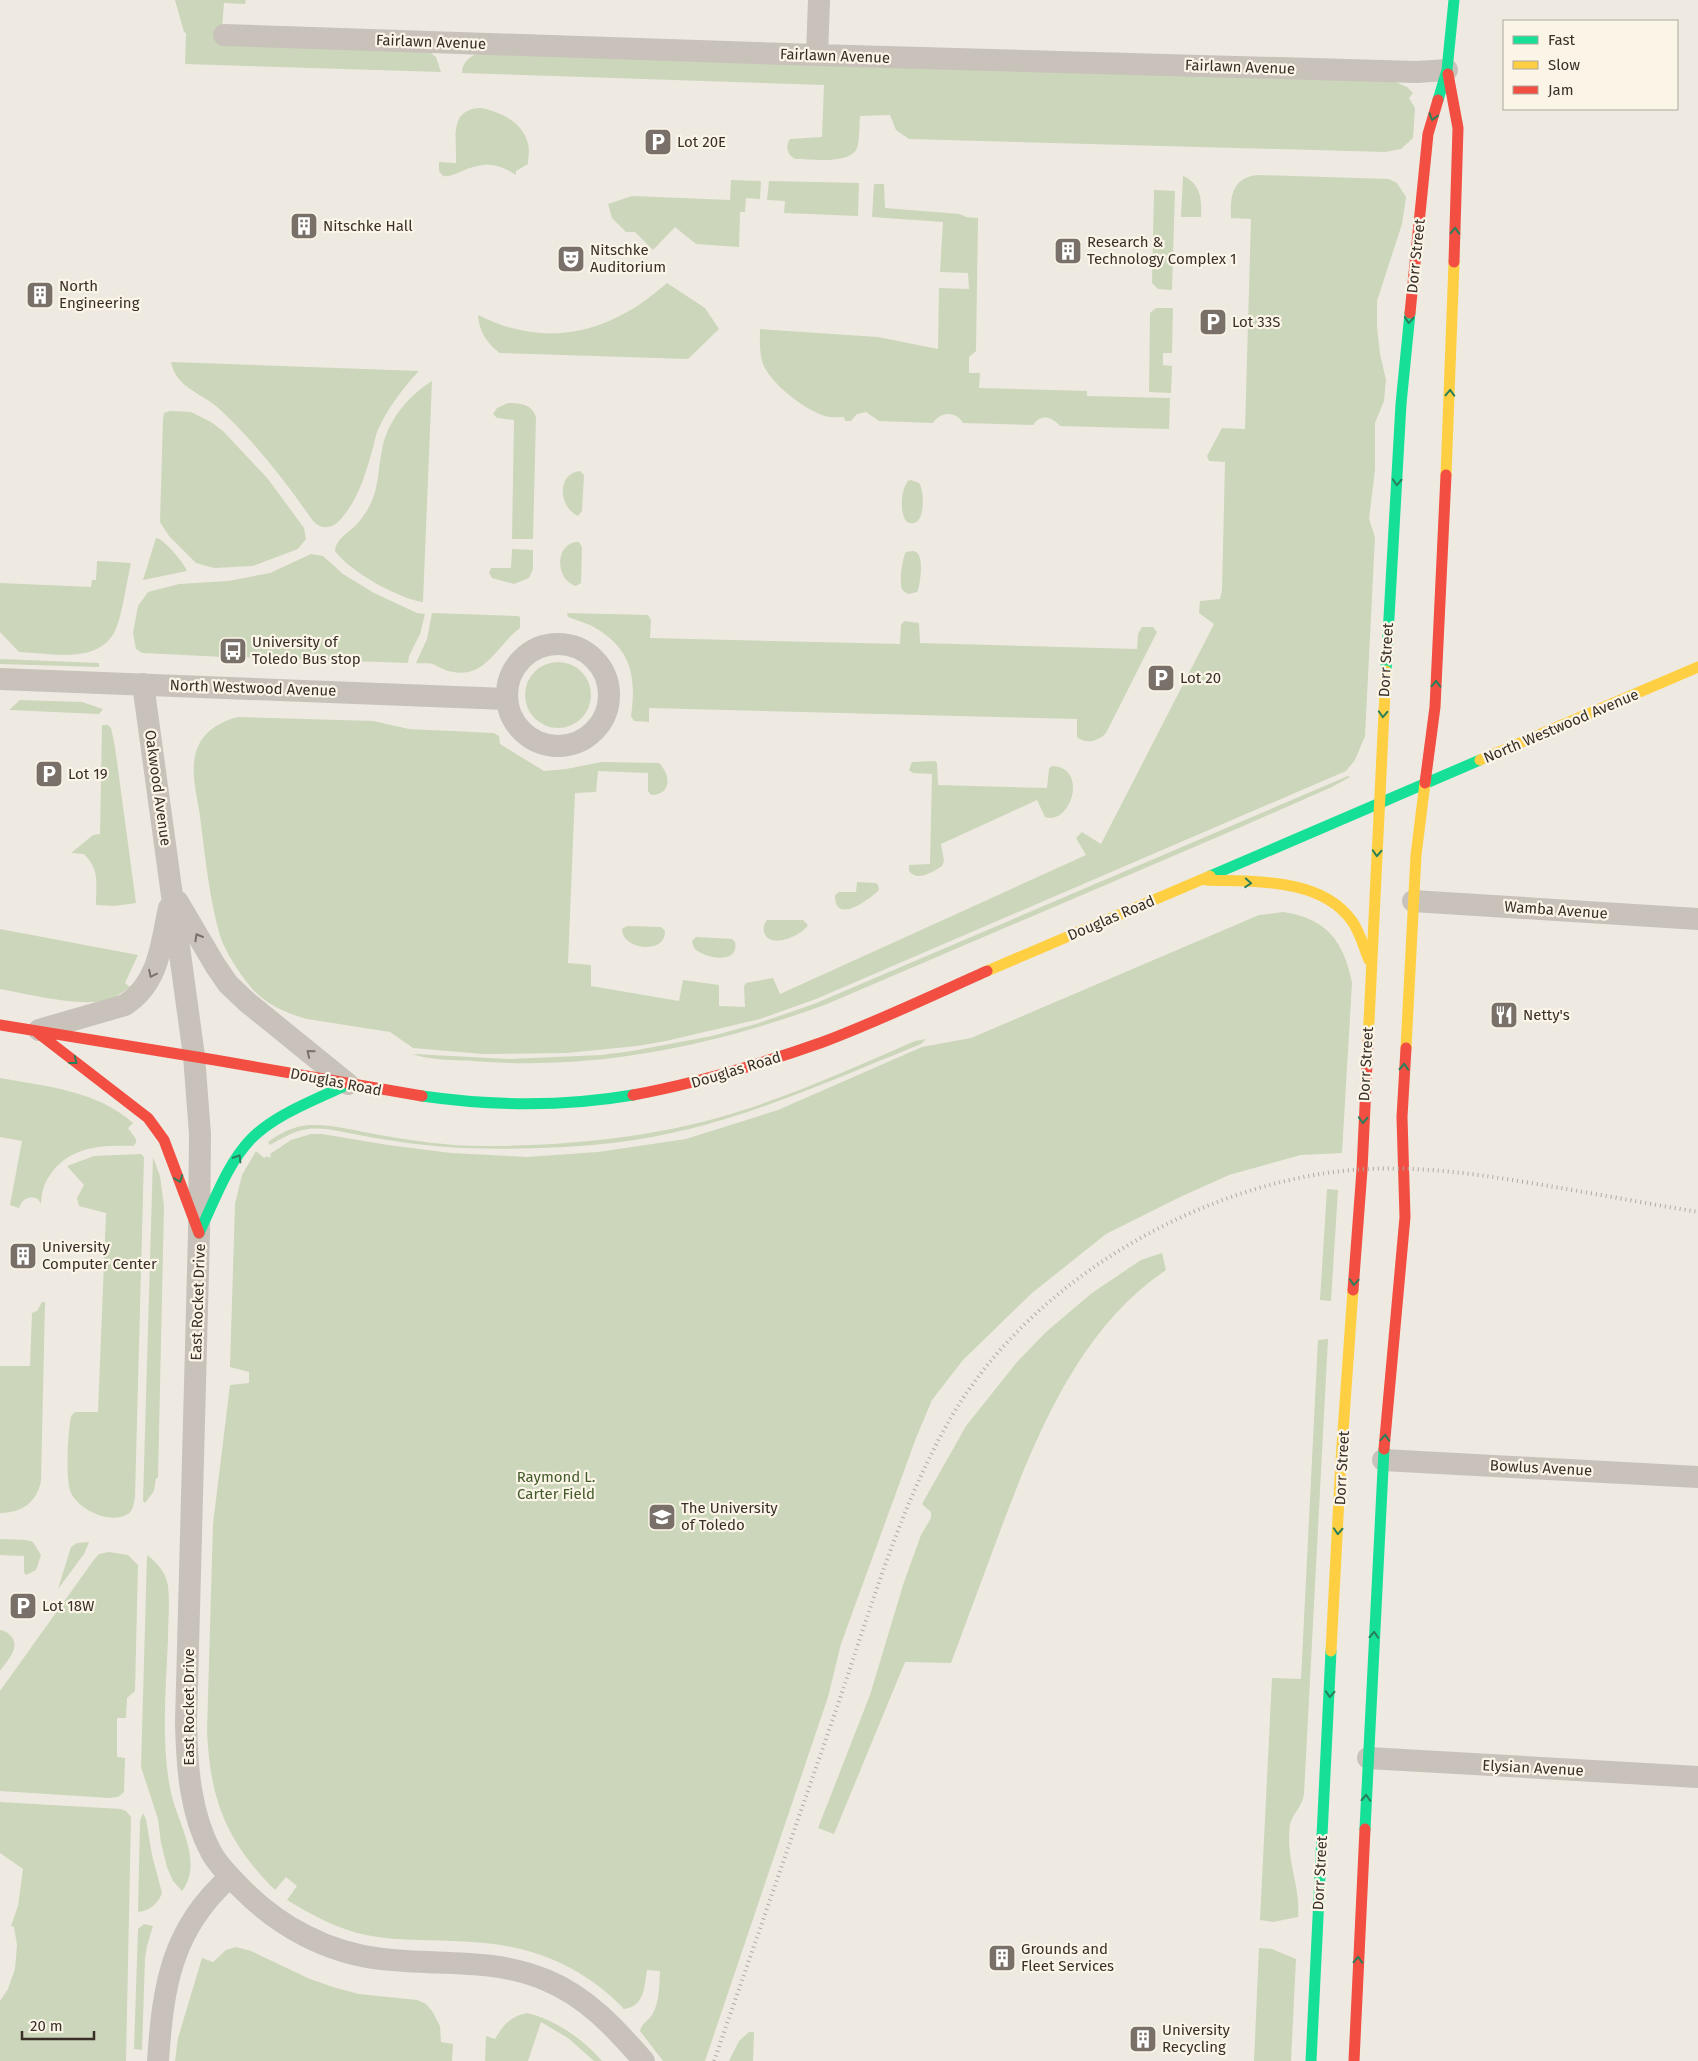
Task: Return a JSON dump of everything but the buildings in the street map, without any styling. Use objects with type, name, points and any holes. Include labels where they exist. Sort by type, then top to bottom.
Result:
[{"type":"main road","name":"Dorr Street","points":[[1311,2061],[1327,1825],[1341,1460],[1362,1170],[1379,805],[1402,404],[1428,134],[1447,70],[1454,0]]},
{"type":"main road","name":"Dorr Street","points":[[1353,2061],[1383,1460],[1405,1217],[1402,1117],[1413,901],[1416,854],[1435,707],[1444,442],[1458,128],[1447,70]]},
{"type":"main road","points":[[1412,297],[1426,297]]},
{"type":"main road","points":[[1434,479],[1441,564]]},
{"type":"main road","name":"North Westwood Avenue","points":[[1425,785],[1698,667]]},
{"type":"main road","name":"Douglas Road","points":[[0,1025],[194,1056],[400,1094],[498,1104],[547,1104],[657,1091],[749,1068],[825,1040],[1425,785]]},
{"type":"main road","points":[[1200,880],[1302,888],[1324,897],[1333,902],[1352,922],[1371,966]]},
{"type":"main road","points":[[36,1031],[148,1118],[164,1140],[200,1233]]},
{"type":"main road","points":[[200,1233],[236,1162],[250,1140],[267,1126],[348,1084]]},
{"type":"main road","points":[[1347,1969],[1353,2061]]},
{"type":"street","points":[[817,56],[819,0]]},
{"type":"street","name":"Fairlawn Avenue","points":[[224,35],[817,56],[1417,72],[1447,70]]},
{"type":"street","points":[[556,644],[571,645],[586,652],[597,662],[605,676],[609,691],[608,707],[602,721],[592,733],[578,742],[562,746],[546,745],[531,739],[518,729],[510,715],[506,699],[508,682],[515,667],[526,654],[540,646],[556,644]]},
{"type":"street","name":"North Westwood Avenue","points":[[0,679],[506,699]]},
{"type":"street","name":"Oakwood Avenue","points":[[143,684],[194,1056]]},
{"type":"street","name":"Oakwood Avenue","points":[[36,1031],[125,1005],[136,998],[146,987],[156,966],[172,892]]},
{"type":"street","name":"Oakwood Avenue","points":[[172,892],[228,984],[247,1002],[348,1084]]},
{"type":"street","name":"Wamba Avenue","points":[[1413,901],[1698,919]]},
{"type":"street","name":"East Rocket Drive","points":[[194,1056],[200,1134],[200,1233],[186,1723],[187,1765],[200,1824],[212,1852],[230,1877],[273,1916],[316,1941],[352,1954],[383,1960],[486,1964],[546,1980],[572,1992],[598,2012],[644,2061]]},
{"type":"street","name":"Bowlus Avenue","points":[[1383,1460],[1698,1477]]},
{"type":"street","name":"Elysian Avenue","points":[[1368,1758],[1698,1777]]},
{"type":"street","points":[[158,2061],[166,1991],[176,1951],[196,1915],[217,1889],[230,1877]]},
{"type":"green space","points":[[175,0],[246,0],[245,4],[224,3],[222,29],[427,50],[436,57],[441,72],[185,64],[186,33],[184,32]]},
{"type":"green space","points":[[478,53],[1393,81],[1407,87],[1413,93],[1409,98],[1415,108],[1413,138],[1401,149],[1385,152],[909,139],[896,130],[890,115],[860,116],[858,144],[853,153],[847,157],[830,160],[796,159],[791,156],[788,150],[790,139],[822,137],[824,85],[462,73],[463,66],[467,61]]},
{"type":"green space","points":[[481,108],[503,115],[516,124],[525,136],[529,146],[528,164],[516,171],[516,175],[496,166],[483,165],[443,176],[439,171],[439,162],[456,163],[456,135],[459,120],[463,114],[470,110]]},
{"type":"green space","points":[[1258,175],[1389,179],[1397,183],[1406,197],[1402,224],[1377,301],[1380,354],[1386,380],[1384,401],[1375,423],[1375,470],[1369,519],[1375,537],[1365,736],[1355,760],[1346,771],[816,999],[760,1019],[666,1041],[567,1053],[483,1054],[413,1048],[390,1032],[307,1019],[291,1014],[268,1002],[249,985],[226,949],[216,921],[194,776],[194,760],[202,739],[218,725],[238,717],[373,721],[409,729],[494,733],[499,736],[500,744],[544,771],[602,762],[659,763],[666,773],[667,784],[663,792],[658,794],[651,795],[648,791],[648,773],[598,771],[596,792],[575,793],[568,963],[591,965],[591,986],[679,1001],[683,980],[719,985],[719,1006],[745,1007],[744,986],[746,983],[773,978],[780,994],[1086,855],[1076,838],[1082,832],[1101,844],[1214,624],[1199,613],[1200,601],[1220,599],[1222,590],[1225,462],[1209,461],[1207,456],[1222,428],[1245,429],[1251,219],[1231,218],[1231,203],[1234,189],[1238,184],[1249,177]]},
{"type":"green space","points":[[1183,176],[1194,183],[1197,188],[1201,205],[1201,217],[1181,217]]},
{"type":"green space","points":[[731,180],[761,181],[760,199],[746,198],[745,212],[740,212],[739,247],[696,244],[675,227],[653,250],[635,232],[626,232],[612,218],[608,204],[632,196],[730,200]]},
{"type":"green space","points":[[769,181],[859,183],[858,216],[784,213],[785,201],[767,200]]},
{"type":"green space","points":[[874,184],[884,184],[885,208],[960,214],[966,217],[978,218],[976,351],[969,357],[969,373],[980,373],[979,388],[1087,391],[1087,396],[1170,398],[1169,429],[1060,426],[1050,418],[1039,419],[1033,425],[963,423],[956,416],[948,414],[940,416],[933,423],[879,421],[866,412],[857,414],[851,421],[845,421],[844,417],[830,417],[817,413],[789,395],[773,380],[763,364],[760,351],[760,329],[878,337],[938,349],[939,288],[969,289],[968,273],[940,272],[943,222],[872,217]]},
{"type":"green space","points":[[1154,190],[1175,191],[1172,290],[1158,289],[1152,283]]},
{"type":"green space","points":[[667,283],[705,308],[719,329],[688,359],[500,353],[484,337],[480,326],[478,315],[504,326],[529,332],[577,331],[601,324],[624,314],[646,300]]},
{"type":"green space","points":[[1156,308],[1173,308],[1172,353],[1163,353],[1163,365],[1172,366],[1171,393],[1149,392],[1150,313]]},
{"type":"green space","points":[[171,362],[419,371],[385,415],[377,432],[364,479],[352,504],[340,520],[330,527],[323,527],[313,521],[267,460],[229,418],[216,406],[183,383]]},
{"type":"green space","points":[[432,381],[423,602],[401,596],[375,583],[351,567],[335,551],[340,540],[364,515],[374,497],[385,439],[394,419],[415,394]]},
{"type":"green space","points":[[508,403],[529,407],[536,417],[533,539],[512,539],[514,420],[497,418],[493,414],[497,408]]},
{"type":"green space","points":[[170,411],[191,412],[211,422],[223,431],[268,479],[304,528],[306,539],[298,549],[253,566],[214,568],[196,563],[169,536],[160,522],[163,419],[164,413]]},
{"type":"green space","points":[[580,471],[584,475],[582,511],[578,516],[571,512],[564,498],[563,491],[567,478],[572,473]]},
{"type":"green space","points":[[911,480],[919,483],[923,501],[921,516],[918,521],[913,523],[907,522],[904,518],[902,508],[904,490],[908,481]]},
{"type":"green space","points":[[156,538],[173,552],[187,571],[143,580]]},
{"type":"green space","points":[[579,542],[582,547],[581,583],[576,586],[564,576],[560,561],[565,548],[571,543]]},
{"type":"green space","points":[[512,549],[533,550],[533,569],[529,578],[514,584],[492,578],[489,573],[491,568],[511,568]]},
{"type":"green space","points":[[913,551],[917,553],[920,559],[921,574],[917,592],[909,594],[902,589],[901,570],[906,552]]},
{"type":"green space","points":[[311,554],[323,556],[343,574],[374,593],[417,613],[425,614],[420,634],[409,656],[408,663],[239,657],[240,647],[226,646],[224,657],[142,653],[136,649],[133,633],[138,606],[148,592],[179,584],[228,581],[270,573]]},
{"type":"green space","points":[[97,561],[131,563],[118,625],[107,642],[97,649],[72,655],[19,652],[0,632],[0,583],[91,587],[92,580],[96,580]]},
{"type":"green space","points":[[432,613],[518,616],[520,617],[520,628],[483,665],[464,673],[453,672],[433,664],[416,663],[427,639]]},
{"type":"green space","points":[[567,613],[648,615],[651,620],[650,638],[900,644],[901,625],[904,621],[919,623],[920,643],[1137,649],[1138,634],[1142,627],[1153,627],[1157,632],[1106,733],[1096,740],[1084,741],[1077,737],[1077,719],[649,708],[649,722],[634,721],[631,716],[633,687],[631,674],[622,652],[603,633],[590,625],[568,617]]},
{"type":"green space","points":[[0,659],[99,663],[99,667],[0,664]]},
{"type":"green space","points":[[558,662],[571,665],[581,672],[588,682],[591,695],[588,708],[581,718],[571,725],[558,728],[545,725],[535,718],[528,708],[525,695],[528,682],[535,672],[545,665]]},
{"type":"green space","points":[[20,700],[82,702],[103,709],[99,714],[9,710]]},
{"type":"green space","points":[[102,725],[108,725],[111,728],[115,747],[136,903],[114,906],[96,905],[96,878],[93,866],[84,854],[71,853],[93,835],[100,834]]},
{"type":"green space","points":[[935,761],[937,763],[938,785],[1047,788],[1049,769],[1052,766],[1063,769],[1070,776],[1073,785],[1072,795],[1062,813],[1054,817],[1045,817],[1037,800],[941,844],[944,861],[942,866],[925,875],[916,876],[909,871],[909,865],[930,864],[932,774],[913,773],[909,770],[912,762]]},
{"type":"green space","points":[[1348,776],[1350,777],[1332,787],[1241,827],[827,1004],[741,1032],[653,1052],[564,1062],[519,1063],[451,1060],[413,1054],[509,1059],[601,1055],[712,1036],[756,1024],[814,1004]]},
{"type":"green space","points":[[857,882],[876,883],[879,890],[853,908],[840,909],[836,904],[835,895],[839,892],[856,892]]},
{"type":"green space","name":"Raymond L. Carter Field","points":[[1283,912],[1298,915],[1322,926],[1338,944],[1349,968],[1352,983],[1342,1153],[1301,1155],[1229,1175],[1106,1234],[1032,1293],[963,1360],[932,1400],[916,1438],[841,1644],[828,1697],[705,2061],[663,2061],[640,2031],[655,2010],[659,1993],[660,1971],[647,1970],[640,2000],[631,2007],[624,2009],[591,1981],[555,1960],[535,1953],[494,1944],[392,1939],[366,1935],[335,1925],[287,1900],[297,1886],[286,1877],[275,1890],[244,1854],[224,1818],[212,1778],[207,1731],[213,1524],[230,1385],[249,1383],[249,1372],[230,1367],[235,1204],[242,1175],[256,1151],[264,1158],[267,1156],[269,1158],[270,1154],[291,1140],[311,1134],[451,1153],[527,1157],[598,1152],[686,1139],[778,1110],[922,1047],[971,1038],[1259,915]]},
{"type":"green space","points":[[767,920],[803,920],[808,925],[793,937],[779,941],[767,937],[764,932]]},
{"type":"green space","points":[[627,926],[661,927],[665,931],[663,939],[659,944],[644,947],[629,942],[624,936],[622,929]]},
{"type":"green space","points":[[0,929],[138,955],[125,983],[130,987],[109,999],[91,1002],[51,999],[0,989]]},
{"type":"green space","points":[[696,937],[732,939],[735,942],[735,949],[727,957],[720,958],[705,955],[694,948],[692,941]]},
{"type":"green space","points":[[926,1039],[921,1044],[770,1104],[694,1128],[654,1137],[576,1146],[484,1149],[415,1144],[329,1130],[308,1129],[293,1133],[270,1145],[268,1142],[287,1130],[309,1125],[336,1127],[418,1141],[469,1146],[515,1146],[583,1142],[649,1133],[715,1119],[768,1102],[915,1041]]},
{"type":"green space","points":[[0,1078],[70,1091],[104,1104],[119,1112],[133,1123],[128,1128],[136,1139],[136,1143],[133,1146],[98,1147],[77,1153],[58,1165],[50,1175],[43,1189],[41,1204],[38,1199],[32,1197],[24,1200],[19,1208],[10,1205],[22,1141],[0,1137]]},
{"type":"green space","points":[[141,1154],[144,1157],[135,1497],[130,1513],[113,1518],[88,1510],[75,1499],[69,1487],[68,1456],[71,1416],[75,1412],[98,1412],[106,1213],[79,1206],[77,1198],[84,1185],[67,1166],[94,1156]]},
{"type":"green space","points":[[153,1157],[160,1176],[164,1206],[158,1478],[156,1478],[154,1491],[145,1503],[143,1501]]},
{"type":"green space","points":[[1327,1189],[1338,1190],[1331,1301],[1320,1300]]},
{"type":"green space","points":[[1162,1253],[1166,1270],[1134,1295],[1107,1324],[1082,1357],[1061,1392],[1025,1467],[951,1663],[905,1662],[834,1834],[818,1828],[870,1695],[904,1582],[921,1535],[931,1518],[931,1512],[922,1504],[966,1426],[1017,1362],[1046,1332],[1092,1293],[1141,1260]]},
{"type":"green space","points":[[42,1302],[45,1302],[41,1481],[36,1495],[27,1505],[15,1511],[0,1513],[0,1366],[30,1366],[32,1313],[37,1311]]},
{"type":"green space","points":[[1328,1339],[1304,1794],[1302,1802],[1291,1821],[1289,1837],[1298,1917],[1273,1922],[1260,1920],[1272,1678],[1301,1679],[1318,1340]]},
{"type":"green space","points":[[0,1539],[33,1542],[41,1555],[36,1570],[26,1575],[24,1572],[24,1556],[0,1555]]},
{"type":"green space","points":[[89,1542],[84,1554],[58,1589],[71,1547],[77,1543]]},
{"type":"green space","points":[[109,1552],[128,1555],[138,1565],[135,1691],[127,1698],[126,1718],[117,1718],[117,1757],[125,1758],[124,1792],[118,1797],[110,1798],[0,1791],[0,1691],[93,1561],[99,1554]]},
{"type":"green space","points":[[147,1555],[161,1569],[168,1586],[169,1613],[165,1714],[167,1770],[173,1800],[190,1853],[191,1867],[182,1891],[173,1881],[167,1867],[158,1819],[141,1767]]},
{"type":"green space","points":[[0,1630],[11,1636],[14,1641],[14,1650],[0,1671]]},
{"type":"green space","points":[[0,1802],[121,1809],[126,1811],[131,1817],[126,2061],[0,2061],[0,2001],[8,1989],[15,1969],[17,1945],[14,1927],[11,1926],[18,1906],[23,1869],[0,1853]]},
{"type":"green space","points":[[143,1813],[146,1819],[152,1855],[162,1893],[153,1906],[138,1912],[140,1821]]},
{"type":"green space","points":[[144,1924],[153,1926],[145,1958],[142,2050],[134,2049],[138,1929]]},
{"type":"green space","points":[[236,1947],[251,1951],[310,1979],[336,1988],[359,1994],[417,2000],[426,2004],[440,2026],[441,2042],[453,2044],[452,2061],[175,2061],[178,2038],[202,1958],[213,1962],[226,1950]]},
{"type":"green space","points":[[1259,1948],[1272,1949],[1296,1959],[1291,2061],[1254,2061]]},
{"type":"green space","points":[[527,2013],[548,2020],[568,2031],[602,2061],[594,2061],[568,2038],[541,2022],[528,2061],[485,2061],[486,2036],[495,2039],[508,2022],[516,2016]]},
{"type":"green space","points":[[749,2032],[754,2032],[753,2061],[729,2061],[739,2041]]},
{"type":"railway","points":[[714,2061],[885,1565],[912,1495],[945,1428],[977,1378],[1017,1332],[1063,1290],[1114,1254],[1168,1224],[1225,1199],[1283,1182],[1342,1171],[1395,1168],[1422,1169],[1502,1178],[1698,1212]]},
{"type":"traffic: fast","points":[[1438,100],[1447,70],[1454,0]]},
{"type":"traffic: fast","points":[[1386,671],[1401,404],[1410,313]]},
{"type":"traffic: fast","points":[[1210,876],[1480,760]]},
{"type":"traffic: fast","points":[[199,1233],[228,1172],[242,1149],[251,1139],[285,1114],[348,1084]]},
{"type":"traffic: fast","points":[[422,1096],[475,1102],[528,1104],[580,1102],[633,1095]]},
{"type":"traffic: fast","points":[[1365,1829],[1384,1449]]},
{"type":"traffic: fast","points":[[1311,2061],[1331,1651]]},
{"type":"traffic: slow","points":[[1446,475],[1454,262]]},
{"type":"traffic: slow","points":[[1480,760],[1698,667]]},
{"type":"traffic: slow","points":[[1368,1042],[1386,671]]},
{"type":"traffic: slow","points":[[1406,1048],[1416,855],[1425,783]]},
{"type":"traffic: slow","points":[[987,971],[1210,876]]},
{"type":"traffic: slow","points":[[1206,880],[1265,882],[1305,889],[1323,896],[1339,907],[1355,925],[1369,960]]},
{"type":"traffic: slow","points":[[1331,1651],[1341,1460],[1353,1290]]},
{"type":"traffic: jam","points":[[1448,74],[1458,128],[1454,262]]},
{"type":"traffic: jam","points":[[1410,313],[1428,134],[1438,100]]},
{"type":"traffic: jam","points":[[1425,783],[1435,707],[1446,475]]},
{"type":"traffic: jam","points":[[633,1095],[729,1072],[823,1042],[885,1017],[987,971]]},
{"type":"traffic: jam","points":[[0,1025],[422,1096]]},
{"type":"traffic: jam","points":[[38,1033],[148,1118],[164,1140],[199,1233]]},
{"type":"traffic: jam","points":[[1353,1290],[1362,1170],[1368,1042]]},
{"type":"traffic: jam","points":[[1384,1449],[1405,1217],[1402,1117],[1406,1048]]},
{"type":"traffic: jam","points":[[1354,2061],[1365,1829]]},
{"type":"place","name":"Lot 20E","points":[[658,142]]},
{"type":"place","name":"Nitschke Hall","points":[[304,226]]},
{"type":"place","name":"Research & Technology Complex 1","points":[[1068,251]]},
{"type":"place","name":"Nitschke Auditorium","points":[[571,259]]},
{"type":"place","name":"North Engineering","points":[[40,295]]},
{"type":"place","name":"Lot 33S","points":[[1213,322]]},
{"type":"place","name":"University of Toledo Bus stop","points":[[233,651]]},
{"type":"place","name":"Lot 20","points":[[1161,678]]},
{"type":"place","name":"Lot 19","points":[[49,774]]},
{"type":"place","name":"Netty's","points":[[1504,1015]]},
{"type":"place","name":"University Computer Center","points":[[23,1256]]},
{"type":"place","name":"The University of Toledo","points":[[662,1517]]},
{"type":"place","name":"Lot 18W","points":[[23,1606]]},
{"type":"place","name":"Grounds and Fleet Services","points":[[1002,1958]]},
{"type":"place","name":"University Recycling","points":[[1143,2039]]}]
